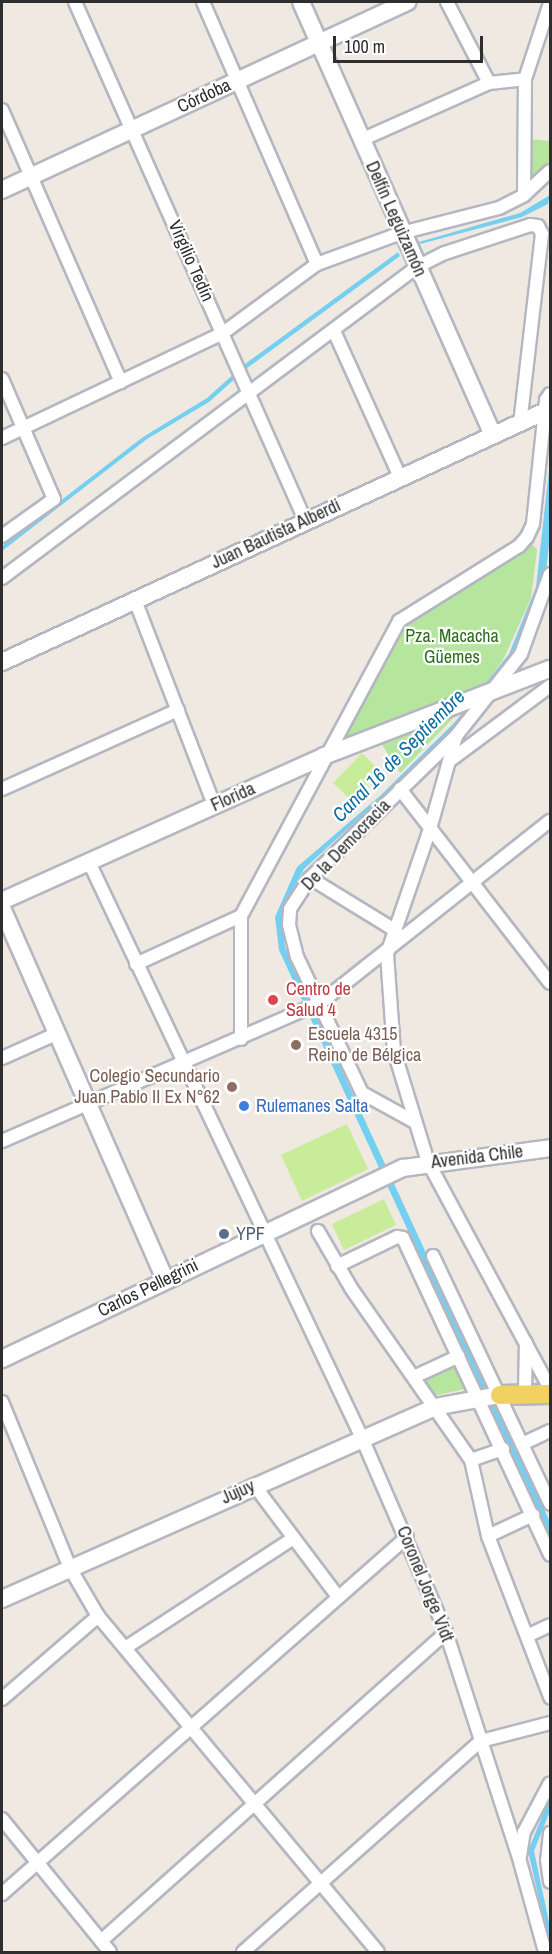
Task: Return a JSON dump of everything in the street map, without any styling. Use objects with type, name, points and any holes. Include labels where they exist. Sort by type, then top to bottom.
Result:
[{"type":"main road","points":[[500,1395],[550,1394]]},
{"type":"street","name":"Virgilio Tedín","points":[[75,2],[305,520]]},
{"type":"street","points":[[203,2],[317,264]]},
{"type":"street","name":"Delfín Leguizamón","points":[[301,2],[401,233],[493,435]]},
{"type":"street","name":"Córdoba","points":[[2,190],[407,2]]},
{"type":"street","points":[[447,2],[489,83]]},
{"type":"street","points":[[524,195],[525,79],[550,3]]},
{"type":"street","points":[[361,140],[489,83],[525,79]]},
{"type":"street","points":[[2,110],[121,382]]},
{"type":"street","points":[[2,438],[223,333],[317,264],[401,233],[499,208],[524,195],[550,171]]},
{"type":"street","points":[[2,578],[245,387],[334,331],[417,267],[445,253],[530,225],[538,226],[542,234],[520,423]]},
{"type":"street","points":[[334,331],[400,477]]},
{"type":"street","points":[[2,379],[54,499],[2,536]]},
{"type":"street","points":[[241,1039],[241,916],[324,756],[399,621],[519,546],[527,537],[533,524],[550,394]]},
{"type":"street","name":"Juan Bautista Alberdi","points":[[2,662],[547,410]]},
{"type":"street","name":"De la Democracia","points":[[413,1121],[362,1093],[297,957],[289,924],[290,909],[310,878],[456,736],[528,643],[550,574]]},
{"type":"street","points":[[135,600],[214,805]]},
{"type":"street","points":[[489,691],[550,669]]},
{"type":"street","points":[[452,759],[550,686]]},
{"type":"street","name":"Florida","points":[[2,902],[324,756],[489,691]]},
{"type":"street","points":[[2,789],[178,710]]},
{"type":"street","points":[[456,736],[452,759],[430,829],[387,954],[394,1051],[413,1121],[428,1162],[526,1340],[550,1389]]},
{"type":"street","points":[[400,789],[550,983]]},
{"type":"street","points":[[2,1141],[184,1065],[320,1003],[387,954],[550,821]]},
{"type":"street","name":"Coronel Jorge Vidt","points":[[89,862],[362,1438],[446,1632],[519,1858],[545,1953]]},
{"type":"street","points":[[310,878],[396,931]]},
{"type":"street","points":[[2,908],[165,1280]]},
{"type":"street","points":[[136,964],[241,916]]},
{"type":"street","points":[[2,1058],[56,1034]]},
{"type":"street","name":"Avenida Chile","points":[[294,1219],[403,1168],[428,1162],[550,1148]]},
{"type":"street","name":"Carlos Pellegrini","points":[[2,1359],[294,1219]]},
{"type":"street","points":[[318,1231],[337,1266],[416,1376],[471,1460],[488,1536],[529,1635],[550,1697]]},
{"type":"street","points":[[337,1266],[397,1237],[403,1238],[550,1554]]},
{"type":"street","points":[[433,1256],[550,1504]]},
{"type":"street","points":[[525,1393],[526,1340]]},
{"type":"street","points":[[416,1376],[459,1356]]},
{"type":"street","name":"Jujuy","points":[[2,1599],[254,1485],[435,1407],[478,1397],[500,1395]]},
{"type":"street","points":[[2,1402],[70,1568],[98,1616],[322,1881],[378,1953]]},
{"type":"street","points":[[522,1444],[550,1431]]},
{"type":"street","points":[[471,1460],[503,1449]]},
{"type":"street","points":[[254,1485],[292,1539],[338,1597]]},
{"type":"street","points":[[488,1536],[533,1515]]},
{"type":"street","points":[[2,1894],[406,1537]]},
{"type":"street","points":[[125,1648],[292,1539]]},
{"type":"street","points":[[2,1699],[98,1616]]},
{"type":"street","points":[[529,1635],[550,1625]]},
{"type":"street","points":[[101,1941],[257,1804],[446,1632]]},
{"type":"street","points":[[243,1953],[481,1741],[550,1723]]},
{"type":"street","points":[[519,1858],[524,1832],[550,1783]]},
{"type":"street","points":[[2,1819],[110,1953]]},
{"type":"street","points":[[550,1833],[547,1860],[550,1882]]},
{"type":"green space","points":[[527,139],[550,141],[550,168],[526,191]]},
{"type":"green space","name":"Pza. Macacha Güemes","points":[[531,543],[537,550],[531,598],[504,658],[484,687],[338,743],[400,625]]},
{"type":"green space","points":[[462,709],[400,773],[379,740]]},
{"type":"green space","points":[[362,753],[380,771],[351,800],[333,783]]},
{"type":"green space","points":[[347,1124],[368,1169],[302,1201],[281,1155]]},
{"type":"green space","points":[[384,1199],[396,1225],[344,1250],[332,1224]]},
{"type":"green space","points":[[454,1364],[465,1389],[433,1396],[422,1379]]},
{"type":"water","points":[[550,195],[548,204],[522,217],[420,244],[419,242],[520,213]]},
{"type":"water","points":[[398,252],[400,256],[247,368],[209,402],[147,439],[2,551],[2,546],[143,437],[207,398],[245,364]]},
{"type":"water","points":[[550,461],[550,535],[544,589],[513,656],[460,725],[304,869],[282,915],[285,947],[550,1522],[550,1540],[279,950],[275,917],[297,867],[381,795],[454,723],[509,654],[536,587]]},
{"type":"water","points":[[550,1797],[550,1811],[534,1851],[550,1927],[550,1947],[528,1851]]},
{"type":"place","name":"Centro de Salud 4","points":[[273,1000]]},
{"type":"place","name":"Escuela 4315 Reino de Bélgica","points":[[296,1045]]},
{"type":"place","name":"Colegio Secundario Juan Pablo II Ex N°62","points":[[232,1087]]},
{"type":"place","name":"Rulemanes Salta","points":[[244,1106]]},
{"type":"place","name":"YPF","points":[[224,1234]]},
{"type":"water label","name":"Canal 16 de Septiembre","points":[[398,755]]}]
